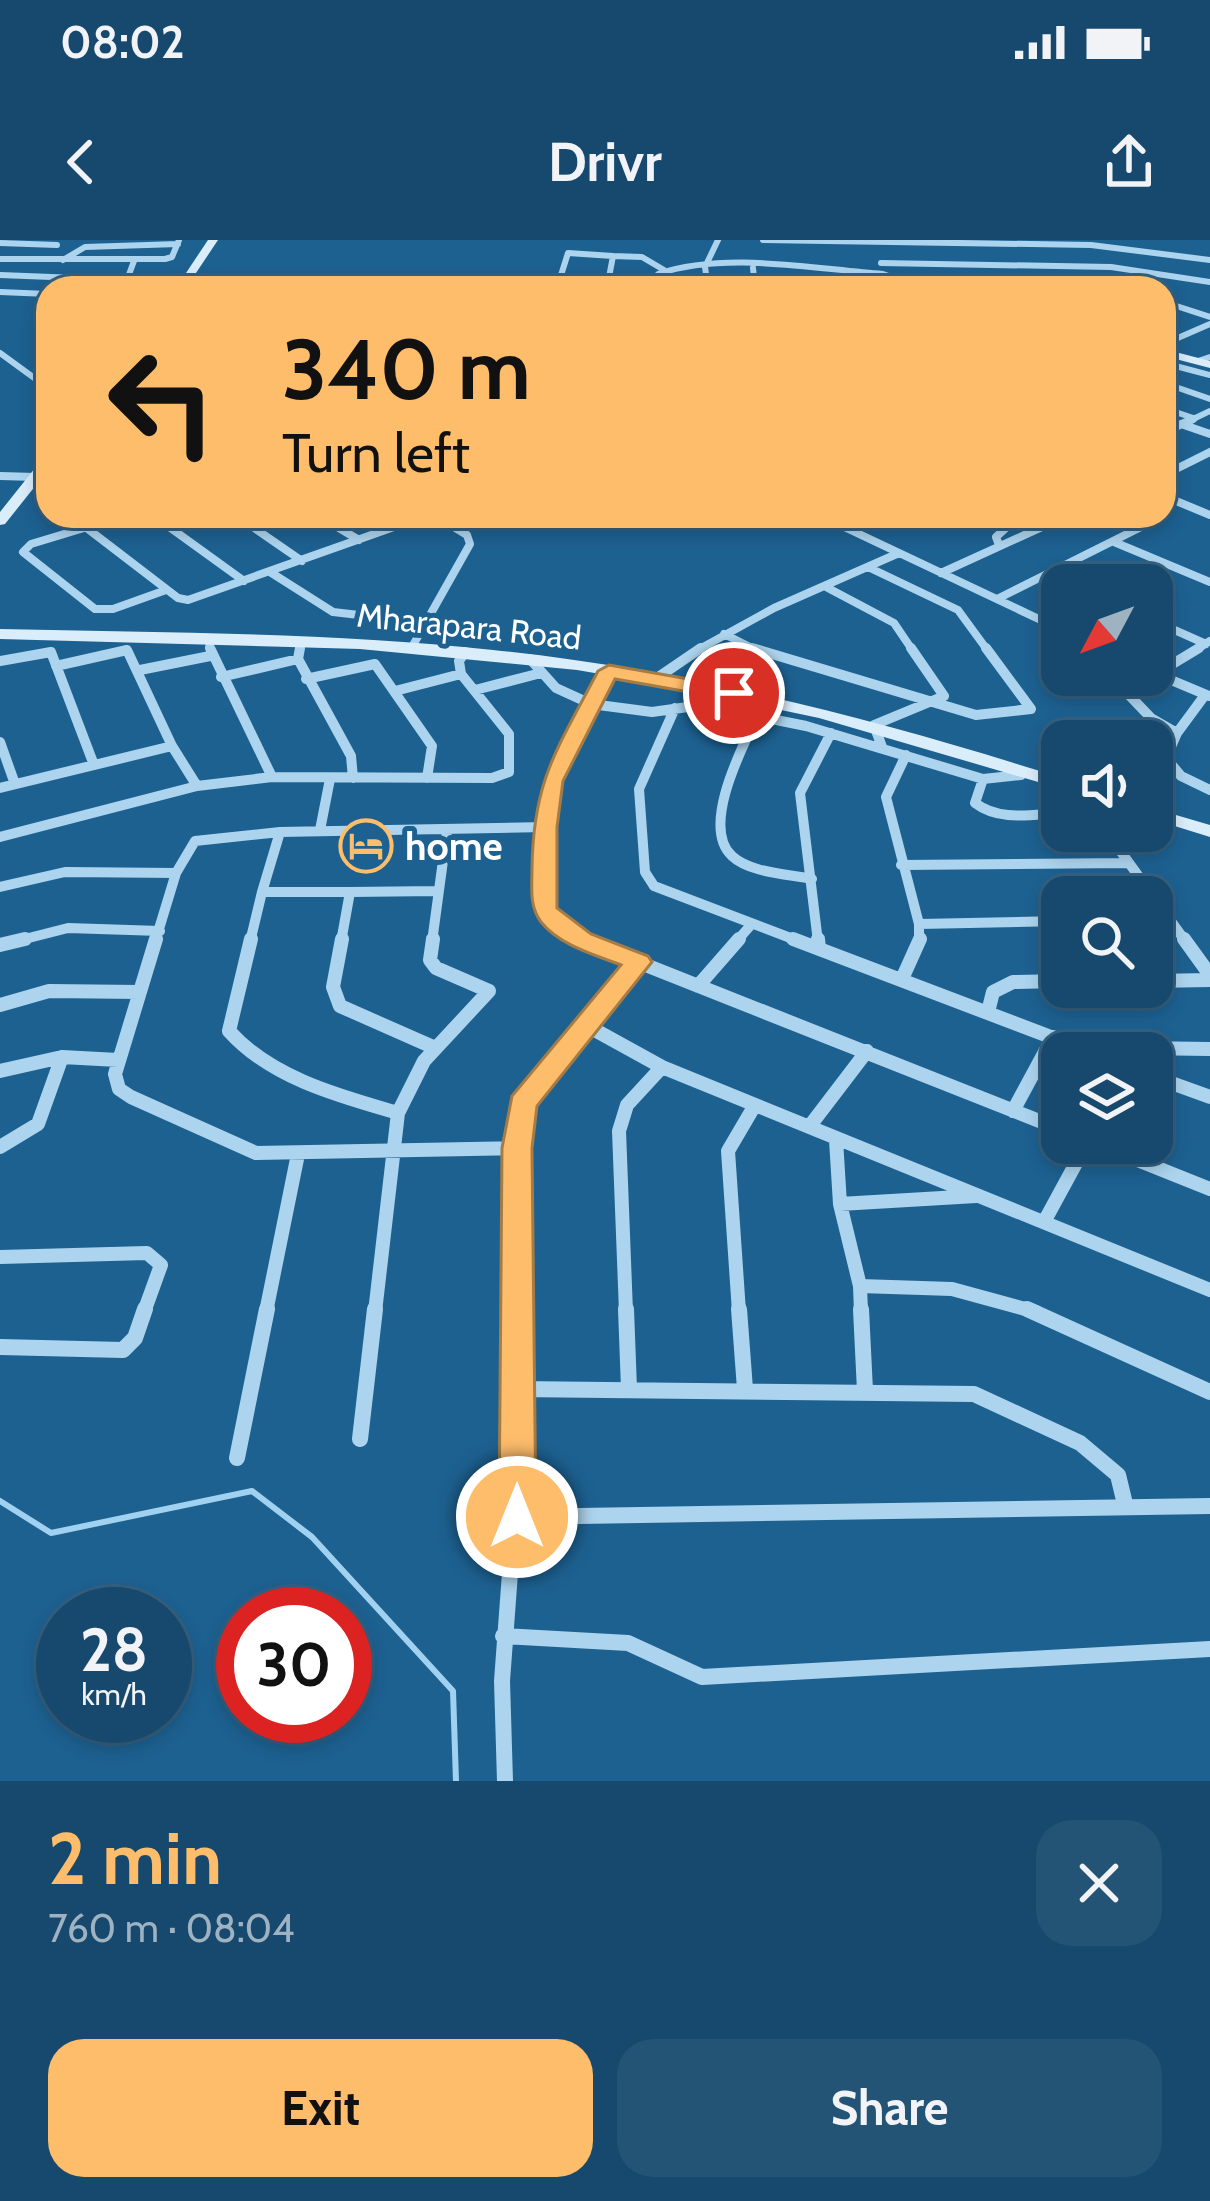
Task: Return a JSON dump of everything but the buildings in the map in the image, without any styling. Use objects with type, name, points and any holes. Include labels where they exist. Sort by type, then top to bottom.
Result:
[{"type":"main road","points":[[189,276],[213,240]]},
{"type":"main road","points":[[1176,352],[1206,361]]},
{"type":"main road","points":[[0,520],[36,477]]},
{"type":"main road","name":"Mharapara Road","points":[[0,634],[300,650],[412,647],[536,666],[609,671],[937,744],[1041,779]]},
{"type":"main road","points":[[1173,820],[1210,831]]},
{"type":"street","points":[[706,276],[705,267],[718,240]]},
{"type":"street","points":[[763,240],[1121,247],[1210,260]]},
{"type":"street","points":[[0,259],[60,262],[86,262],[171,258],[179,242],[88,247],[60,262]]},
{"type":"street","points":[[0,243],[57,245]]},
{"type":"street","points":[[874,243],[883,274]]},
{"type":"street","points":[[1036,245],[1046,267]]},
{"type":"street","points":[[561,276],[568,254],[642,257],[664,270]]},
{"type":"street","points":[[609,276],[613,256]]},
{"type":"street","points":[[128,276],[134,261]]},
{"type":"street","points":[[78,276],[86,262]]},
{"type":"street","points":[[881,263],[1111,267],[1170,276]]},
{"type":"street","points":[[658,276],[664,270],[705,267],[889,276]]},
{"type":"street","points":[[753,268],[754,276]]},
{"type":"street","points":[[799,270],[802,276]]},
{"type":"street","points":[[847,272],[848,276]]},
{"type":"street","points":[[0,275],[36,276]]},
{"type":"street","points":[[1176,277],[1210,282]]},
{"type":"street","points":[[0,292],[36,294]]},
{"type":"street","points":[[1176,306],[1210,321]]},
{"type":"street","points":[[1176,308],[1180,307]]},
{"type":"street","points":[[1176,341],[1210,321]]},
{"type":"street","points":[[0,353],[36,379]]},
{"type":"street","points":[[1176,366],[1210,375]]},
{"type":"street","points":[[1176,387],[1210,399]]},
{"type":"street","points":[[1176,426],[1210,411]]},
{"type":"street","points":[[1176,412],[1194,418]]},
{"type":"street","points":[[1181,424],[1210,434]]},
{"type":"street","points":[[1176,469],[1210,452]]},
{"type":"street","points":[[0,476],[36,477]]},
{"type":"street","points":[[1176,501],[1210,514]]},
{"type":"street","points":[[1176,510],[1185,505]]},
{"type":"street","points":[[171,528],[244,581]]},
{"type":"street","points":[[254,528],[302,561]]},
{"type":"street","points":[[338,528],[359,541]]},
{"type":"street","points":[[166,590],[113,609],[95,610],[23,552],[31,544],[84,529],[166,590],[188,600],[385,528]]},
{"type":"street","points":[[412,647],[470,544],[467,535],[456,528]]},
{"type":"street","points":[[846,528],[1041,620]]},
{"type":"street","points":[[999,545],[997,537],[1004,528]]},
{"type":"street","points":[[941,573],[1038,528]]},
{"type":"street","points":[[1068,564],[1141,528]]},
{"type":"street","points":[[1114,542],[1210,582]]},
{"type":"street","points":[[657,678],[724,634],[899,553]]},
{"type":"street","points":[[724,634],[769,656],[976,716],[1031,709],[958,610],[868,567]]},
{"type":"street","points":[[270,572],[333,612],[428,623]]},
{"type":"street","points":[[997,599],[1041,577]]},
{"type":"street","points":[[826,587],[894,623],[944,696],[846,737]]},
{"type":"street","points":[[1173,629],[1208,643]]},
{"type":"street","points":[[1173,662],[1208,643]]},
{"type":"street","points":[[140,670],[209,647],[272,777]]},
{"type":"street","points":[[56,666],[127,650],[172,746],[197,786]]},
{"type":"street","points":[[220,677],[300,650],[306,679],[351,756],[353,778]]},
{"type":"street","points":[[0,662],[46,651],[94,765]]},
{"type":"street","points":[[0,837],[197,786],[272,777],[492,778],[509,772],[508,734],[461,674],[459,661],[465,652]]},
{"type":"street","points":[[306,679],[375,664],[432,746],[427,778]]},
{"type":"street","points":[[476,690],[536,666],[556,688],[591,704],[652,712],[702,705],[831,733],[983,779],[1018,774],[1041,780]]},
{"type":"street","points":[[609,671],[557,766],[545,827],[545,908],[553,921],[582,940],[1041,1122]]},
{"type":"street","points":[[395,691],[461,674]]},
{"type":"street","points":[[1173,681],[1208,696],[1177,733],[1166,758],[1180,776],[1210,790]]},
{"type":"street","points":[[1130,696],[1151,718],[1177,733]]},
{"type":"street","points":[[675,708],[639,789],[644,872],[655,886],[750,926],[1041,1032]]},
{"type":"street","points":[[757,716],[721,796],[726,850],[734,859],[760,869],[812,879]]},
{"type":"street","points":[[874,729],[882,747]]},
{"type":"street","points":[[819,948],[800,793],[831,733]]},
{"type":"street","points":[[0,742],[15,784]]},
{"type":"street","points":[[902,979],[920,939],[919,923],[886,797],[912,756],[937,744]]},
{"type":"street","points":[[0,788],[172,746]]},
{"type":"street","points":[[320,830],[330,779]]},
{"type":"street","points":[[983,779],[975,803],[980,810],[1041,813]]},
{"type":"street","points":[[517,1148],[298,1154],[243,1151],[131,1097],[119,1089],[115,1074],[176,873],[188,848],[207,837],[320,830],[545,827]]},
{"type":"street","points":[[361,1439],[398,1113],[410,1078],[433,1047],[490,991],[436,968],[430,959],[447,831]]},
{"type":"street","points":[[280,832],[229,1031],[238,1045],[321,1087],[398,1113]]},
{"type":"street","points":[[1120,852],[1138,876]]},
{"type":"street","points":[[901,865],[1128,863]]},
{"type":"street","points":[[0,869],[4,886],[83,871],[176,873]]},
{"type":"street","points":[[262,892],[438,891]]},
{"type":"street","points":[[350,892],[333,987],[340,1006],[433,1047]]},
{"type":"street","points":[[919,923],[1041,921]]},
{"type":"street","points":[[1173,925],[1210,977]]},
{"type":"street","points":[[698,986],[750,926]]},
{"type":"street","points":[[0,945],[68,928],[160,931]]},
{"type":"street","points":[[505,1781],[503,1636],[517,1517],[517,1148],[522,1103],[638,962]]},
{"type":"street","points":[[1173,980],[1210,977]]},
{"type":"street","points":[[988,1012],[993,992],[1013,982],[1041,981]]},
{"type":"street","points":[[0,1004],[50,991],[140,992]]},
{"type":"street","points":[[584,1024],[662,1066],[1210,1290]]},
{"type":"street","points":[[1173,1048],[1210,1049]]},
{"type":"street","points":[[808,1127],[867,1051]]},
{"type":"street","points":[[0,1071],[62,1057],[118,1060]]},
{"type":"street","points":[[0,1147],[38,1128],[62,1057]]},
{"type":"street","points":[[1013,1111],[1041,1059]]},
{"type":"street","points":[[629,1389],[619,1131],[627,1105],[662,1066]]},
{"type":"street","points":[[1173,1084],[1210,1097]]},
{"type":"street","points":[[745,1388],[728,1150],[755,1105]]},
{"type":"street","points":[[836,1139],[840,1204],[860,1286],[865,1391]]},
{"type":"street","points":[[237,1458],[298,1154]]},
{"type":"street","points":[[1044,1222],[1079,1164]]},
{"type":"street","points":[[1145,1164],[1210,1189]]},
{"type":"street","points":[[840,1204],[983,1195]]},
{"type":"street","points":[[0,1257],[147,1253],[161,1265],[135,1338],[123,1350],[0,1347]]},
{"type":"street","points":[[860,1286],[952,1288],[992,1298],[1129,1351],[1210,1392]]},
{"type":"street","points":[[517,1389],[974,1394],[1080,1443],[1118,1475],[1126,1504]]},
{"type":"street","points":[[517,1517],[1210,1506]]},
{"type":"street","points":[[503,1636],[628,1642],[702,1677],[1210,1648]]},
{"type":"waterway","points":[[0,1501],[51,1533],[252,1491],[312,1537],[453,1691],[456,1781]]},
{"type":"place","name":"home","points":[[366,846]]},
{"type":"route","points":[[517,1517],[517,1148],[522,1103],[638,962],[582,940],[553,921],[545,908],[545,827],[552,781],[609,671],[734,693]]}]
